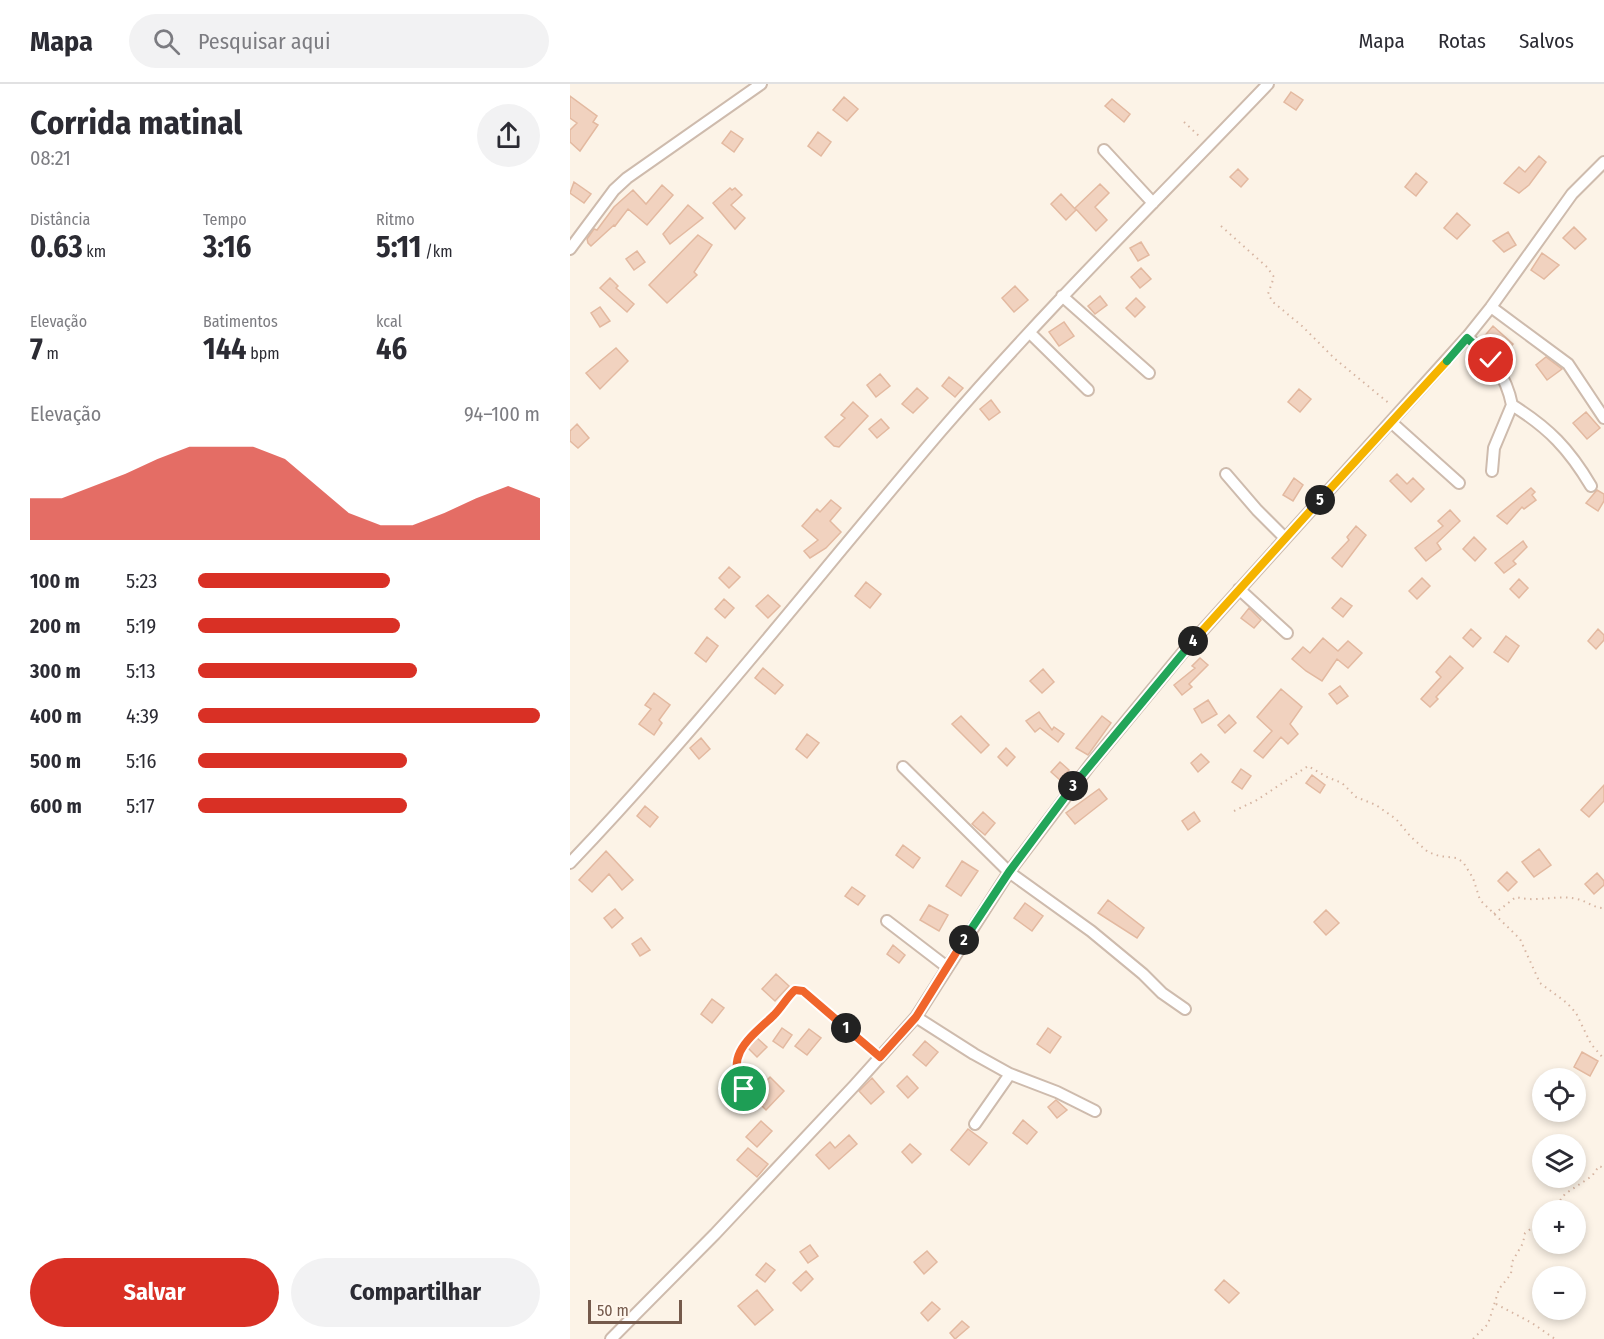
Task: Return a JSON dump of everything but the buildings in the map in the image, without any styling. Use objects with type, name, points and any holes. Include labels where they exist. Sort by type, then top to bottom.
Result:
[{"type":"street","points":[[570,249],[614,190],[627,178],[761,84]]},
{"type":"street","points":[[570,863],[682,738],[942,430],[1062,296],[1268,84]]},
{"type":"street","points":[[1104,150],[1153,203]]},
{"type":"street","points":[[611,1339],[715,1234],[916,1017],[1009,872],[1097,757],[1184,651],[1467,338],[1572,194],[1604,162]]},
{"type":"street","points":[[1062,296],[1149,373]]},
{"type":"street","points":[[1491,307],[1568,364],[1604,418]]},
{"type":"street","points":[[1030,333],[1088,390]]},
{"type":"street","points":[[1467,338],[1485,351],[1503,376],[1512,405],[1550,431],[1575,460],[1591,486]]},
{"type":"street","points":[[1492,471],[1494,448],[1512,405]]},
{"type":"street","points":[[1391,422],[1459,483]]},
{"type":"street","points":[[1226,474],[1285,538]]},
{"type":"street","points":[[1239,589],[1287,633]]},
{"type":"street","points":[[903,767],[1009,872],[1083,925],[1143,974],[1162,993],[1185,1009]]},
{"type":"street","points":[[887,921],[946,967]]},
{"type":"street","points":[[916,1017],[1010,1074],[1057,1092],[1095,1111]]},
{"type":"street","points":[[975,1124],[1010,1074]]},
{"type":"path","points":[[1184,122],[1209,145]]},
{"type":"path","points":[[1221,226],[1268,267],[1274,277],[1269,294],[1273,302],[1321,343],[1334,358],[1400,412]]},
{"type":"path","points":[[1234,811],[1257,800],[1308,766],[1342,783],[1356,797],[1376,805],[1396,819],[1421,847],[1439,856],[1448,856],[1463,862],[1473,878],[1480,900],[1520,939],[1540,983],[1576,1014],[1591,1044],[1604,1059]]},
{"type":"path","points":[[1494,914],[1516,897],[1532,902],[1563,898],[1579,899],[1596,908],[1604,908]]},
{"type":"path","points":[[747,1092],[739,1081],[736,1065],[743,1044],[775,1014],[783,1001],[795,990],[803,991],[880,1057]]},
{"type":"path","points":[[1560,1200],[1565,1194],[1592,1176],[1599,1166],[1604,1168]]},
{"type":"path","points":[[1473,1339],[1488,1324],[1499,1289],[1510,1274],[1512,1262],[1523,1243],[1525,1233],[1532,1228]]},
{"type":"path","points":[[1496,1304],[1532,1323],[1555,1339]]},
{"type":"route","points":[[744,1089],[739,1081],[736,1065],[743,1044],[775,1014],[783,1001],[795,990],[803,991],[880,1057],[916,1017],[1009,872],[1045,823],[1184,651],[1467,338],[1485,351],[1491,360]]}]
